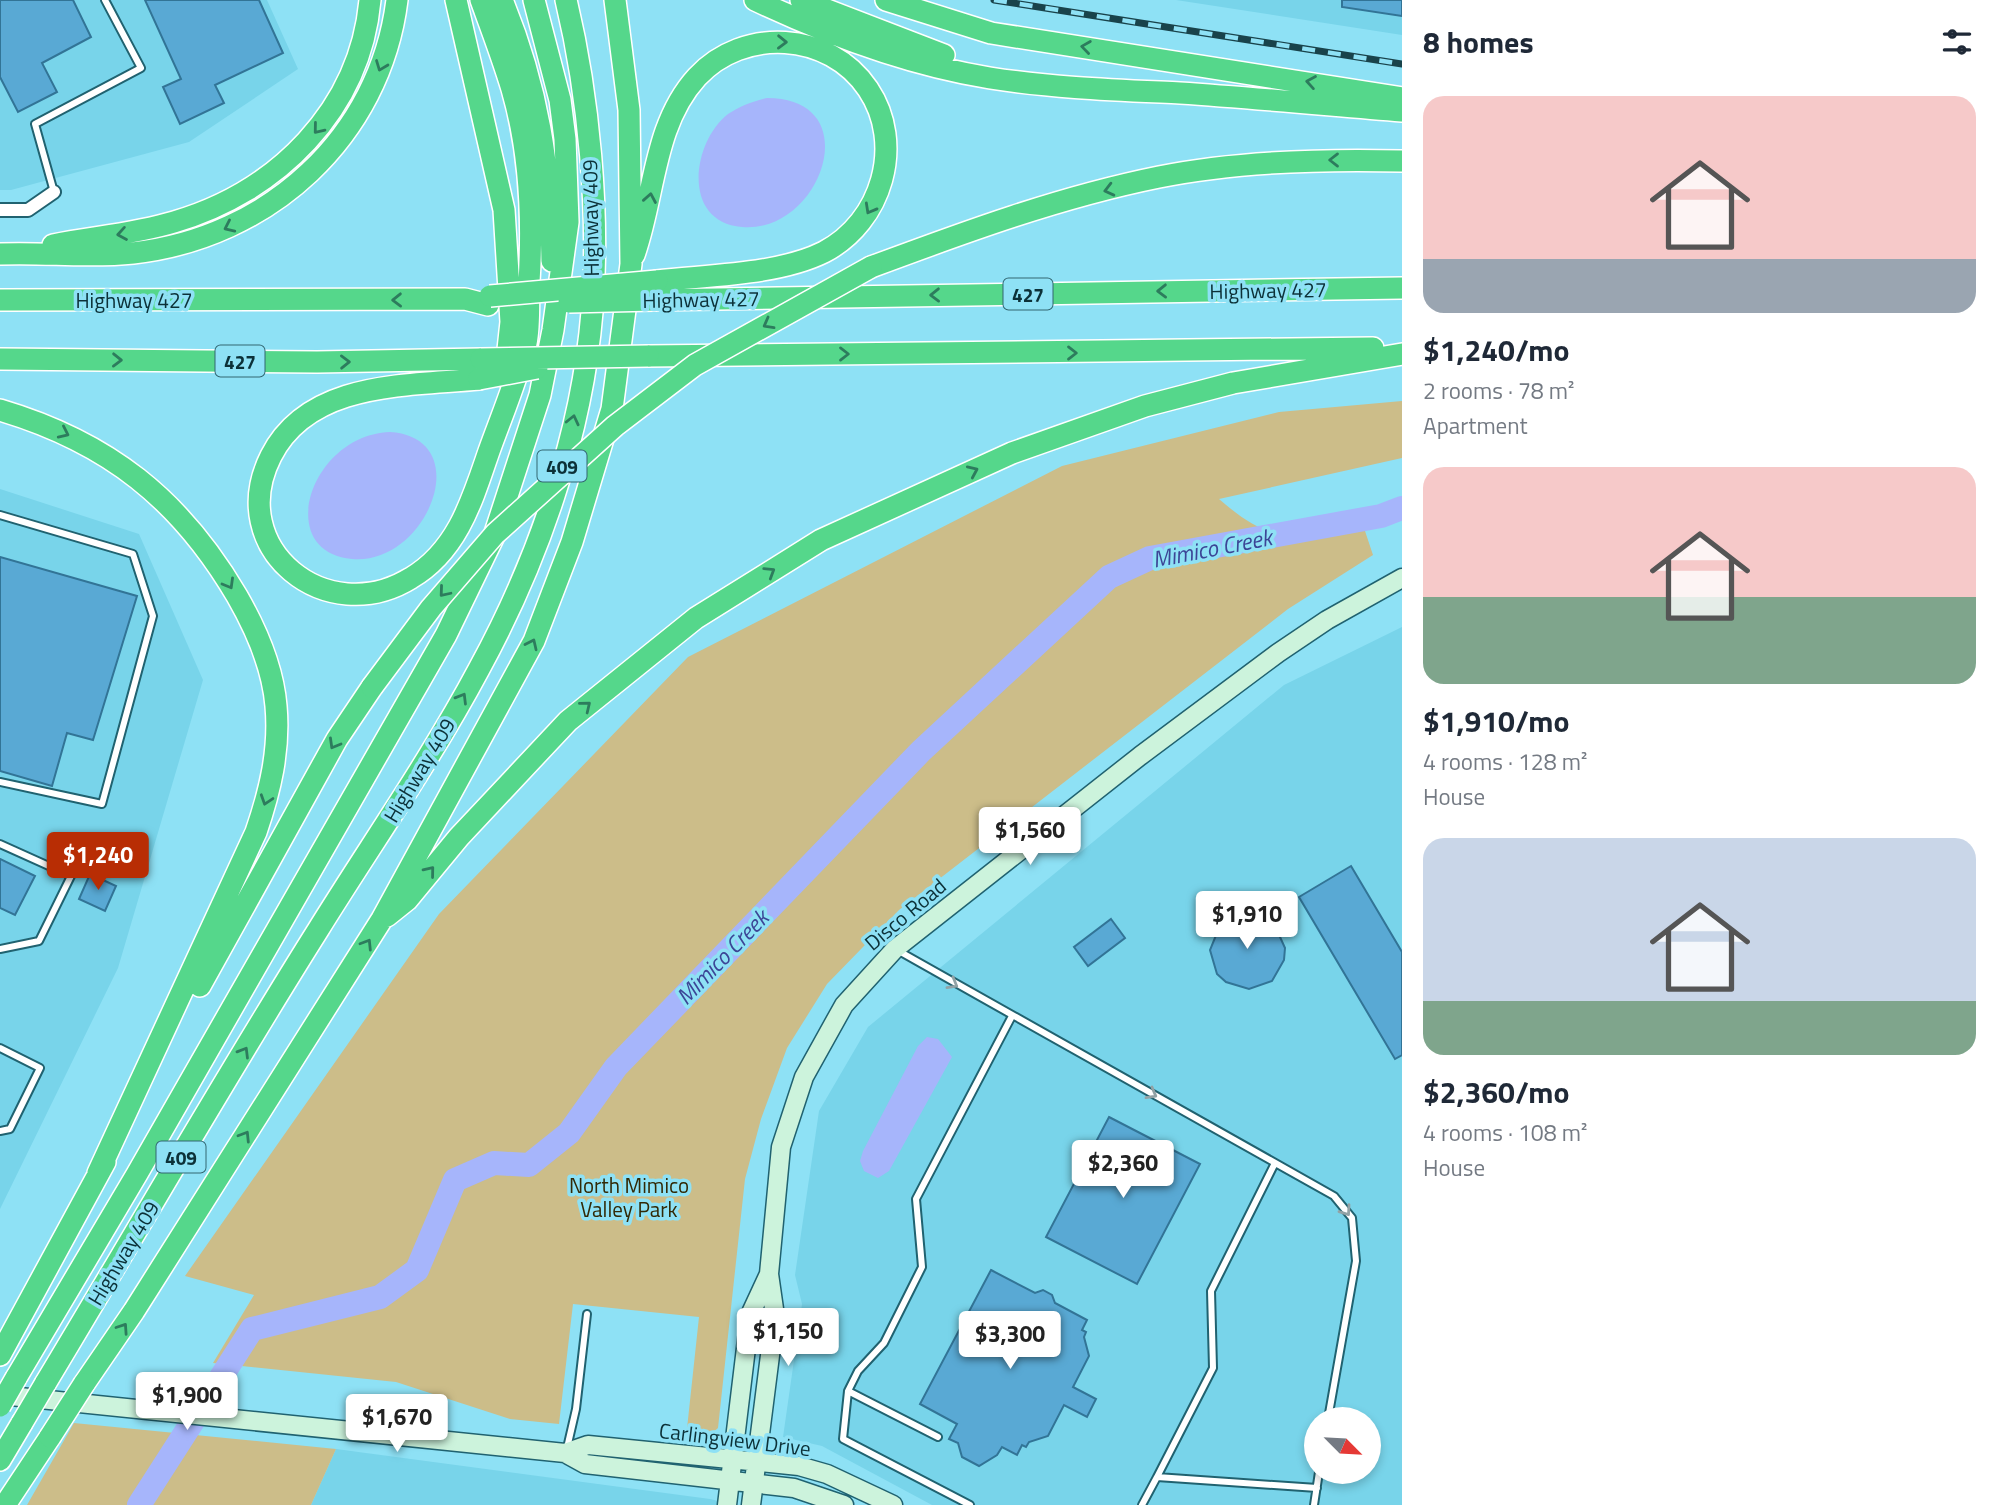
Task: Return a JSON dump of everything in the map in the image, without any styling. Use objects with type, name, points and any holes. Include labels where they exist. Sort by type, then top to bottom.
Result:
[{"type":"highway","points":[[10,253],[175,222],[239,195],[262,181],[309,140],[342,95],[359,58],[370,0]]},
{"type":"highway","points":[[10,253],[98,256],[172,247],[227,229],[276,202],[328,156],[362,108],[386,53],[397,0]]},
{"type":"highway","points":[[456,0],[498,177],[508,243],[511,322],[498,425]]},
{"type":"highway","points":[[480,369],[348,396],[313,408],[293,424],[277,445],[264,473],[260,488],[260,513],[268,541],[295,574],[327,592],[342,595],[368,594],[404,582],[441,553],[466,516],[512,391],[526,340],[531,215],[513,91],[481,0]]},
{"type":"highway","points":[[502,0],[528,70],[544,137],[551,201],[553,330]]},
{"type":"highway","name":"Highway 409","points":[[0,1406],[137,1174],[470,587],[494,537],[540,395],[553,330],[568,222],[565,139],[555,72],[534,0]]},
{"type":"highway","name":"Highway 409","points":[[0,1460],[317,931],[402,799],[479,670],[517,592],[562,467],[578,400],[592,313],[592,181],[584,98],[566,0]]},
{"type":"highway","points":[[578,0],[585,38],[584,98]]},
{"type":"highway","points":[[5,1505],[134,1311],[382,919],[534,641],[572,542],[612,409],[631,264],[629,110],[615,0]]},
{"type":"highway","points":[[755,0],[815,28],[898,56],[988,78],[1079,89],[1181,93],[1402,111]]},
{"type":"highway","points":[[801,0],[901,40],[988,65],[1181,93]]},
{"type":"highway","points":[[886,0],[991,33],[1268,74],[1402,98]]},
{"type":"highway","points":[[631,264],[646,222],[667,129],[677,103],[706,68],[742,47],[780,41],[809,46],[824,53],[860,79],[880,114],[886,156],[874,202],[863,221],[848,236],[809,258],[655,290]]},
{"type":"highway","points":[[0,1355],[337,739],[431,608],[495,534],[615,426],[695,365],[871,267],[1006,216],[1160,177],[1297,160],[1402,161]]},
{"type":"highway","name":"Highway 427","points":[[0,300],[489,300],[655,290],[1402,288]]},
{"type":"highway","name":"427","points":[[0,359],[317,362],[480,369],[605,357],[1402,347]]},
{"type":"highway","points":[[382,919],[407,900],[459,837],[568,721],[696,618],[821,540],[1012,453],[1145,406],[1233,383],[1402,354]]},
{"type":"highway","points":[[0,410],[54,428],[94,448],[130,471],[174,510],[206,547],[244,608],[261,648],[276,703],[277,726],[270,790],[256,832],[98,1173]]},
{"type":"main road","name":"Disco Road","points":[[751,1505],[775,1316],[769,1274],[781,1147],[795,1100],[824,1038],[844,1005],[895,949],[1267,661],[1327,620],[1402,578]]},
{"type":"main road","name":"Disco Road","points":[[727,1505],[750,1315],[769,1274]]},
{"type":"main road","name":"Carlingview Drive","points":[[0,1395],[565,1453],[586,1464],[794,1488],[844,1505]]},
{"type":"main road","name":"Carlingview Drive","points":[[565,1453],[588,1445],[799,1466],[827,1474],[893,1505]]},
{"type":"street","points":[[0,209],[28,210],[54,192]]},
{"type":"lane","points":[[54,192],[35,124],[141,68],[105,0]]},
{"type":"lane","points":[[0,515],[133,554],[153,615],[102,804],[0,782]]},
{"type":"lane","points":[[0,844],[71,876],[39,941],[0,949]]},
{"type":"lane","points":[[895,949],[1334,1196],[1352,1218],[1356,1234],[1356,1261],[1330,1407]]},
{"type":"lane","points":[[970,1505],[843,1439],[848,1391],[858,1371],[884,1343],[922,1267],[916,1199],[1012,1016]]},
{"type":"lane","points":[[0,1048],[40,1068],[10,1129],[0,1131]]},
{"type":"lane","points":[[1142,1505],[1213,1368],[1211,1291],[1275,1163]]},
{"type":"lane","points":[[565,1453],[576,1409],[587,1314]]},
{"type":"lane","points":[[848,1391],[938,1437]]},
{"type":"lane","points":[[1157,1477],[1317,1488]]},
{"type":"lane","points":[[1314,1505],[1318,1484]]},
{"type":"shaded area","points":[[0,0],[267,0],[298,69],[189,142],[11,190],[0,190]]},
{"type":"shaded area","points":[[1176,0],[1402,0],[1402,35]]},
{"type":"shaded area","points":[[767,98],[798,104],[817,119],[825,141],[822,165],[812,189],[794,210],[770,223],[742,227],[722,222],[709,211],[701,196],[699,179],[706,143],[728,114]]},
{"type":"shaded area","points":[[390,432],[417,439],[432,455],[436,477],[432,500],[420,523],[402,543],[379,556],[352,559],[328,552],[313,537],[308,517],[311,494],[322,472],[339,452],[362,438]]},
{"type":"shaded area","points":[[0,489],[139,534],[203,680],[118,968],[0,1209]]},
{"type":"shaded area","points":[[1402,627],[1402,1505],[932,1505],[822,1446],[783,1437],[802,1304],[795,1275],[819,1111],[868,1027],[1284,685]]},
{"type":"shaded area","points":[[927,1037],[938,1039],[952,1057],[889,1171],[878,1178],[864,1171],[860,1161],[863,1151],[918,1046]]},
{"type":"shaded area","points":[[336,1449],[710,1499],[735,1505],[311,1505]]},
{"type":"green space","name":"North Mimico Valley Park","points":[[1402,401],[1402,458],[1219,499],[1255,525],[1286,535],[1320,534],[1363,525],[1373,555],[1288,609],[899,910],[827,984],[787,1048],[761,1119],[745,1179],[718,1428],[704,1440],[686,1438],[699,1317],[573,1304],[559,1424],[510,1419],[396,1382],[213,1363],[254,1295],[185,1276],[439,914],[688,657],[1062,466],[1279,412]],"holes":[[[1107,576],[742,942],[744,925]]]},
{"type":"green space","points":[[74,1423],[336,1449],[311,1505],[27,1505]]},
{"type":"building","points":[[0,0],[73,0],[91,37],[42,63],[57,92],[18,112],[0,77]]},
{"type":"building","points":[[145,0],[259,0],[283,53],[215,85],[224,103],[180,124],[163,87],[181,79]]},
{"type":"building","points":[[1342,0],[1402,0],[1402,16],[1342,7]]},
{"type":"building","points":[[0,557],[137,596],[93,740],[67,733],[52,786],[0,771]]},
{"type":"building","points":[[0,859],[35,876],[15,915],[0,908]]},
{"type":"building","points":[[1351,866],[1402,952],[1402,1055],[1395,1059],[1299,897]]},
{"type":"building","points":[[90,874],[116,886],[105,911],[79,899]]},
{"type":"building","points":[[1241,915],[1265,918],[1275,926],[1285,948],[1284,960],[1272,981],[1249,989],[1226,982],[1217,974],[1210,950],[1218,925],[1227,917]]},
{"type":"building","points":[[1111,919],[1125,938],[1088,966],[1074,947]]},
{"type":"building","points":[[1109,1117],[1200,1164],[1137,1284],[1046,1237]]},
{"type":"building","points":[[991,1270],[1035,1293],[1043,1290],[1052,1295],[1055,1303],[1087,1320],[1082,1330],[1086,1332],[1084,1337],[1089,1356],[1073,1387],[1096,1399],[1087,1417],[1064,1405],[1048,1436],[1029,1442],[1026,1447],[1022,1445],[1017,1455],[1002,1447],[997,1455],[979,1466],[962,1457],[958,1443],[949,1439],[957,1424],[920,1404]]},
{"type":"waterway","name":"Mimico Creek","points":[[139,1505],[252,1329],[380,1297],[417,1270],[455,1180],[494,1163],[529,1165],[569,1133],[616,1067],[921,751],[1109,577],[1150,558],[1381,516],[1402,508]]},
{"type":"railway","points":[[994,0],[1402,64]]}]
